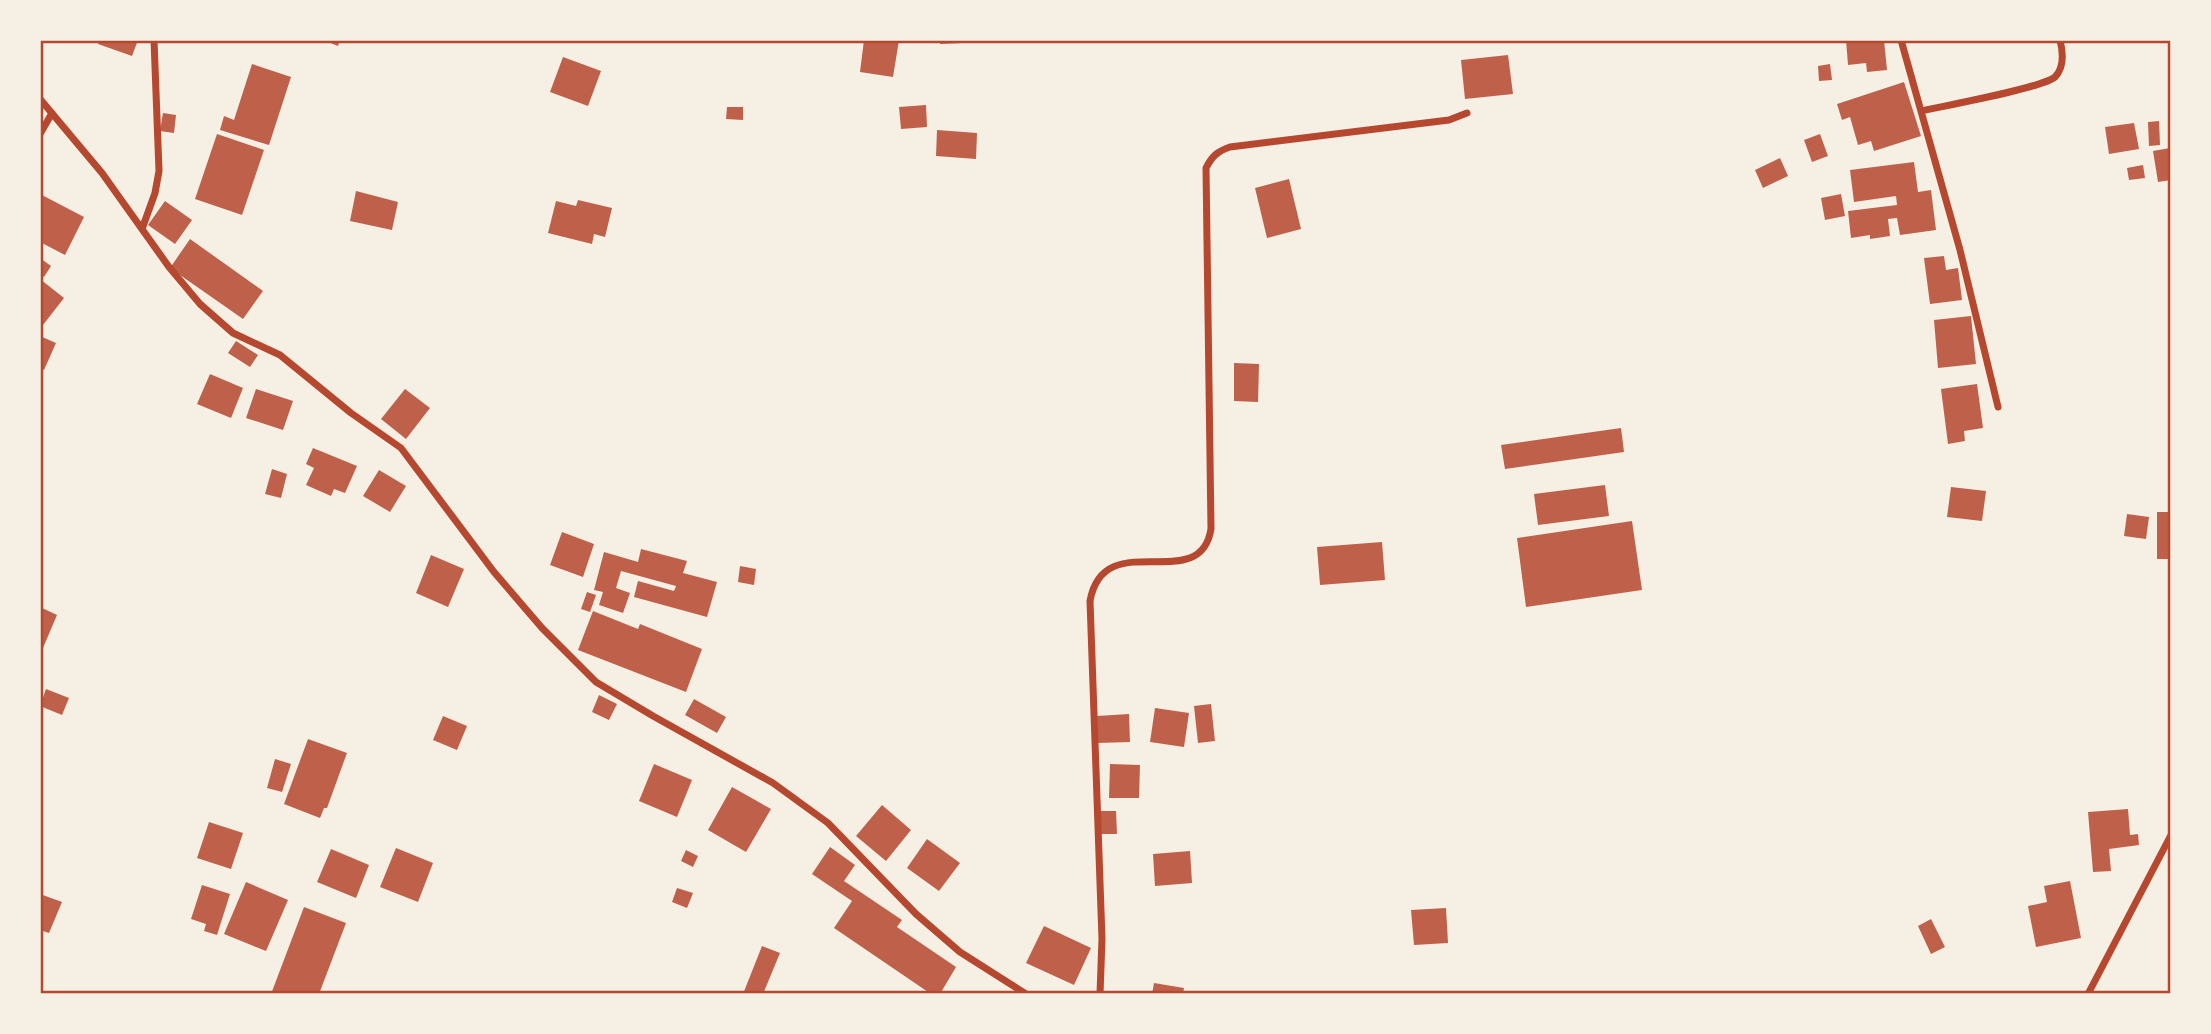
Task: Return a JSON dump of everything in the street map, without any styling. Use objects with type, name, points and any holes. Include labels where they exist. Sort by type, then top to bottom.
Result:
[{"type":"street","points":[[142,229],[155,193],[159,171],[154,40]]},
{"type":"street","points":[[1901,40],[1960,250],[1998,407]]},
{"type":"street","points":[[1921,111],[2034,86],[2054,78],[2062,66],[2060,40]]},
{"type":"street","points":[[40,99],[102,173],[169,267],[200,304],[233,333],[280,355],[351,413],[401,449],[494,572],[542,628],[596,682],[773,783],[828,823],[916,914],[960,952],[1026,994]]},
{"type":"street","points":[[40,134],[52,113]]},
{"type":"street","points":[[1100,994],[1102,939],[1090,601],[1100,576],[1110,567],[1123,562],[1192,558],[1202,551],[1209,541],[1206,167],[1220,150],[1230,147],[1449,120],[1467,113]]},
{"type":"street","points":[[2088,994],[2171,835]]},
{"type":"building","points":[[100,40],[138,40],[132,56],[98,44]]},
{"type":"building","points":[[323,40],[340,40],[338,46]]},
{"type":"building","points":[[864,40],[899,40],[893,77],[860,72]]},
{"type":"building","points":[[940,40],[962,40],[962,43],[940,44]]},
{"type":"building","points":[[1846,40],[1884,40],[1887,70],[1867,72],[1866,63],[1848,65]]},
{"type":"building","points":[[1508,55],[1513,94],[1465,99],[1461,60]]},
{"type":"building","points":[[563,57],[601,71],[588,106],[550,92]]},
{"type":"building","points":[[252,64],[291,77],[269,145],[220,130],[224,116],[234,120]]},
{"type":"building","points":[[1830,64],[1832,80],[1819,81],[1818,66]]},
{"type":"building","points":[[1904,82],[1921,136],[1874,151],[1871,141],[1858,145],[1850,117],[1842,120],[1837,104]]},
{"type":"building","points":[[926,105],[927,127],[901,129],[899,107]]},
{"type":"building","points":[[727,107],[743,107],[743,120],[726,119]]},
{"type":"building","points":[[163,113],[176,115],[174,133],[160,131]]},
{"type":"building","points":[[2159,121],[2160,145],[2149,146],[2148,122]]},
{"type":"building","points":[[2134,123],[2139,149],[2109,154],[2105,127]]},
{"type":"building","points":[[937,130],[977,133],[976,159],[936,156]]},
{"type":"building","points":[[217,134],[264,150],[242,215],[195,199]]},
{"type":"building","points":[[1820,134],[1828,156],[1812,162],[1804,140]]},
{"type":"building","points":[[2170,148],[2171,180],[2158,182],[2153,151]]},
{"type":"building","points":[[1780,158],[1788,176],[1763,188],[1755,170]]},
{"type":"building","points":[[1914,162],[1918,192],[1931,190],[1936,230],[1900,235],[1897,218],[1888,219],[1890,236],[1851,238],[1848,211],[1897,205],[1896,196],[1854,202],[1850,170]]},
{"type":"building","points":[[2143,165],[2145,178],[2129,180],[2127,168]]},
{"type":"building","points":[[1289,179],[1301,229],[1267,238],[1255,188]]},
{"type":"building","points":[[356,191],[398,202],[392,230],[350,221]]},
{"type":"building","points":[[40,194],[84,217],[65,255],[40,242]]},
{"type":"building","points":[[1841,194],[1845,216],[1825,220],[1821,198]]},
{"type":"building","points":[[578,200],[612,208],[605,237],[594,234],[592,244],[548,233],[556,201],[576,206]]},
{"type":"building","points":[[165,201],[192,220],[175,244],[148,225]]},
{"type":"building","points":[[190,239],[263,291],[243,319],[170,268]]},
{"type":"building","points":[[1944,256],[1946,270],[1958,268],[1962,300],[1930,304],[1924,258]]},
{"type":"building","points":[[40,258],[51,266],[44,277],[40,274]]},
{"type":"building","points":[[40,279],[64,298],[43,325],[40,322]]},
{"type":"building","points":[[1971,316],[1976,364],[1938,368],[1934,320]]},
{"type":"building","points":[[40,336],[56,343],[44,370],[40,368]]},
{"type":"building","points":[[236,341],[258,355],[250,367],[228,353]]},
{"type":"building","points":[[1234,363],[1259,364],[1258,402],[1234,401]]},
{"type":"building","points":[[210,374],[243,388],[231,418],[197,404]]},
{"type":"building","points":[[1977,384],[1983,428],[1964,431],[1965,441],[1948,444],[1941,389]]},
{"type":"building","points":[[256,389],[293,401],[283,430],[246,418]]},
{"type":"building","points":[[405,389],[430,408],[406,439],[381,419]]},
{"type":"building","points":[[1621,428],[1624,452],[1505,469],[1501,445]]},
{"type":"building","points":[[313,448],[357,466],[345,493],[334,489],[331,496],[306,485],[314,468],[306,464]]},
{"type":"building","points":[[272,469],[287,474],[281,498],[265,494]]},
{"type":"building","points":[[379,470],[406,486],[390,512],[363,496]]},
{"type":"building","points":[[1605,485],[1609,516],[1538,525],[1534,494]]},
{"type":"building","points":[[1951,487],[1986,491],[1982,521],[1947,517]]},
{"type":"building","points":[[2157,512],[2171,512],[2171,559],[2157,559]]},
{"type":"building","points":[[2127,514],[2149,517],[2146,539],[2124,536]]},
{"type":"building","points":[[1632,521],[1642,590],[1526,607],[1517,538]]},
{"type":"building","points":[[562,532],[594,544],[583,577],[550,565]]},
{"type":"building","points":[[1382,542],[1385,580],[1320,585],[1317,547]]},
{"type":"building","points":[[641,549],[687,561],[683,573],[717,582],[707,617],[634,597],[638,581],[674,591],[676,586],[621,571],[616,588],[630,593],[623,613],[599,605],[603,592],[594,590],[604,552],[638,562]]},
{"type":"building","points":[[431,555],[464,569],[448,607],[416,593]]},
{"type":"building","points":[[740,566],[756,569],[754,585],[738,582]]},
{"type":"building","points":[[587,592],[596,595],[590,612],[581,609]]},
{"type":"building","points":[[40,607],[57,615],[40,655]]},
{"type":"building","points":[[593,611],[638,629],[640,624],[702,649],[686,692],[578,650]]},
{"type":"building","points":[[46,689],[69,698],[62,715],[40,706]]},
{"type":"building","points":[[599,695],[617,704],[609,720],[592,712]]},
{"type":"building","points":[[694,699],[726,717],[717,733],[685,715]]},
{"type":"building","points":[[1211,704],[1215,741],[1198,743],[1194,706]]},
{"type":"building","points":[[1155,708],[1189,713],[1184,747],[1150,742]]},
{"type":"building","points":[[1129,714],[1130,742],[1098,743],[1097,716]]},
{"type":"building","points":[[443,716],[467,726],[457,750],[433,740]]},
{"type":"building","points":[[308,739],[347,753],[327,808],[324,808],[320,818],[284,804]]},
{"type":"building","points":[[275,759],[291,764],[282,792],[267,788]]},
{"type":"building","points":[[654,764],[692,780],[677,817],[639,801]]},
{"type":"building","points":[[1110,764],[1140,765],[1139,798],[1109,798]]},
{"type":"building","points":[[732,787],[771,809],[746,852],[708,830]]},
{"type":"building","points":[[882,805],[911,830],[886,861],[856,836]]},
{"type":"building","points":[[2128,809],[2130,835],[2138,834],[2139,845],[2109,849],[2111,871],[2093,872],[2088,812]]},
{"type":"building","points":[[1100,811],[1116,811],[1117,834],[1101,834]]},
{"type":"building","points":[[209,822],[243,833],[231,869],[197,858]]},
{"type":"building","points":[[927,839],[960,863],[939,891],[907,868]]},
{"type":"building","points":[[830,847],[855,865],[844,881],[902,920],[897,927],[956,967],[940,994],[931,994],[834,928],[852,901],[812,874]]},
{"type":"building","points":[[396,848],[433,863],[418,902],[380,887]]},
{"type":"building","points":[[331,849],[369,865],[356,898],[317,882]]},
{"type":"building","points":[[686,850],[698,856],[693,867],[681,861]]},
{"type":"building","points":[[1190,851],[1192,883],[1155,886],[1153,854]]},
{"type":"building","points":[[2070,881],[2081,938],[2036,947],[2028,906],[2047,902],[2044,886]]},
{"type":"building","points":[[246,882],[288,900],[266,951],[224,934]]},
{"type":"building","points":[[202,885],[230,894],[217,935],[204,931],[206,924],[191,919]]},
{"type":"building","points":[[677,888],[693,893],[687,908],[672,902]]},
{"type":"building","points":[[40,894],[62,902],[49,933],[40,930]]},
{"type":"building","points":[[304,907],[346,923],[319,994],[271,994]]},
{"type":"building","points":[[1446,908],[1448,943],[1414,945],[1411,910]]},
{"type":"building","points":[[1931,919],[1945,947],[1931,954],[1918,926]]},
{"type":"building","points":[[1044,926],[1091,948],[1074,985],[1026,963]]},
{"type":"building","points":[[762,946],[780,953],[763,994],[743,994]]},
{"type":"building","points":[[1154,983],[1184,988],[1183,994],[1152,994]]}]
